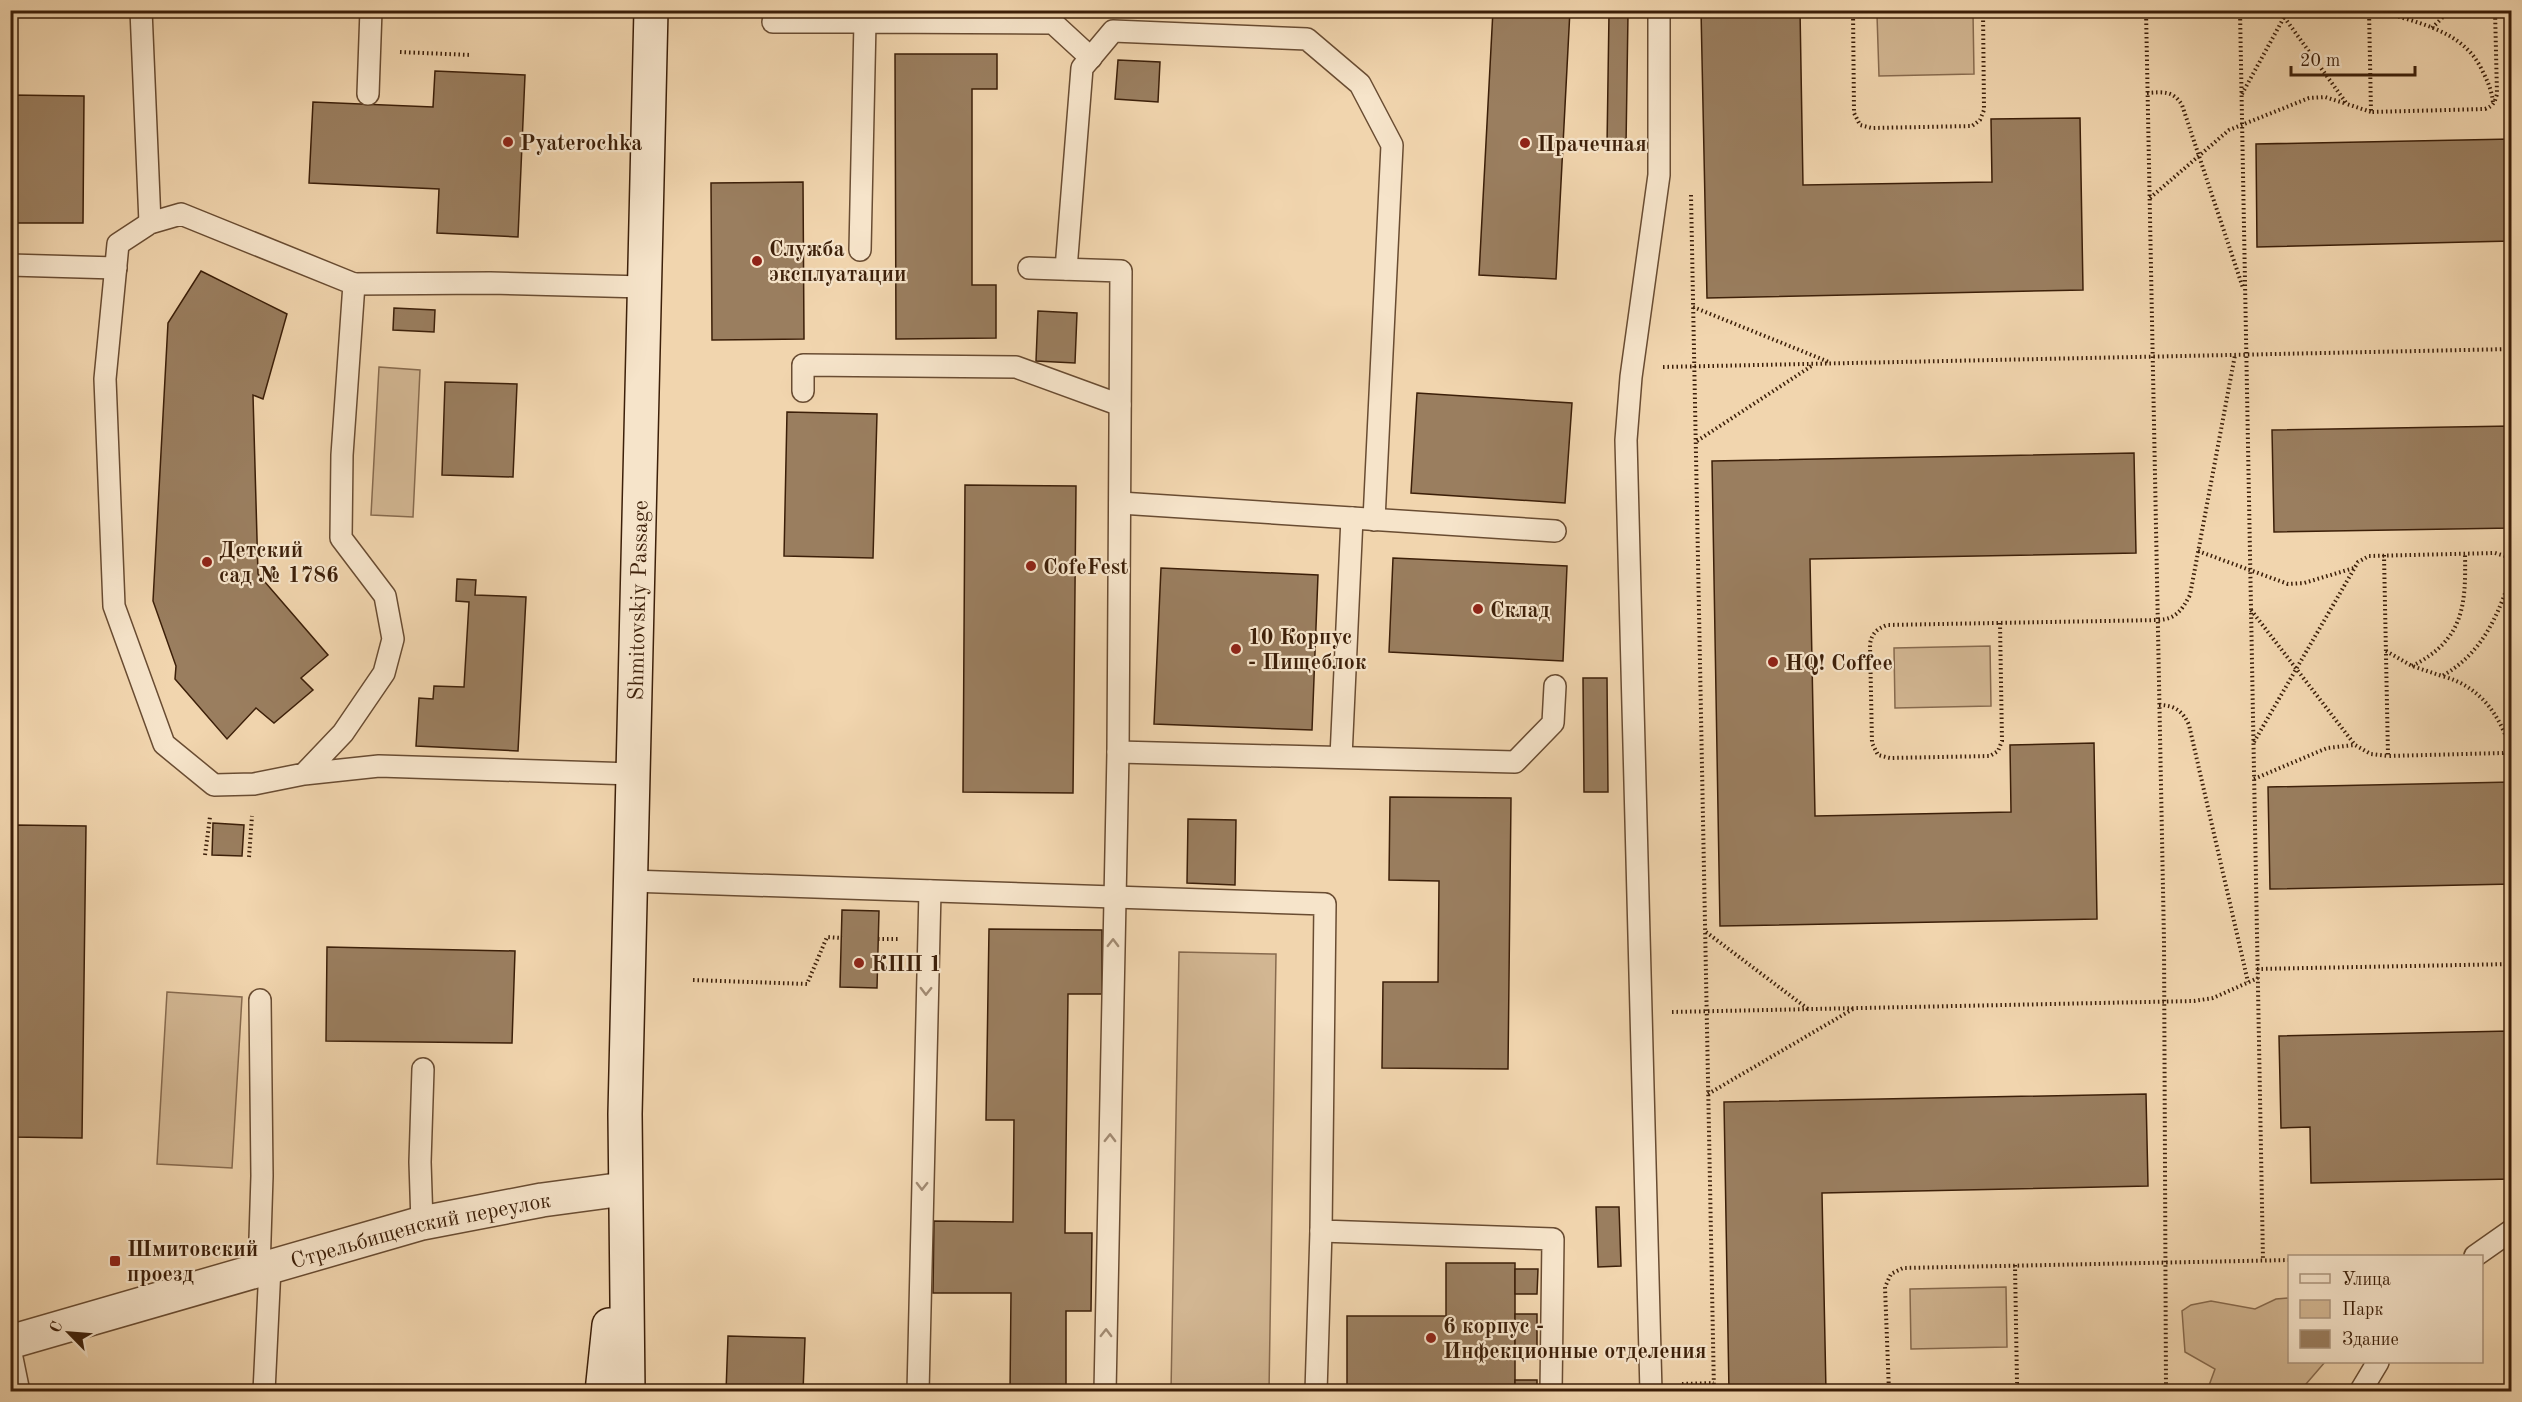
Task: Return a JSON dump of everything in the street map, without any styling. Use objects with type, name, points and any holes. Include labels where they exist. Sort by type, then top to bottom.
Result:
[{"type":"main road","name":"Shmitovskiy Passage","points":[[624,1189],[651,10]]},
{"type":"main road","name":"Стрельбищенский переулок","points":[[10,1342],[422,1223],[542,1200],[624,1189]]},
{"type":"main road","points":[[602,1392],[624,1189]]},
{"type":"main road","points":[[624,1189],[628,1392]]},
{"type":"lane","points":[[141,10],[150,223]]},
{"type":"lane","points":[[368,94],[371,10]]},
{"type":"lane","points":[[1651,1392],[1626,440],[1633,367],[1659,175],[1659,10]]},
{"type":"lane","points":[[773,22],[1053,23],[1090,58]]},
{"type":"lane","points":[[860,250],[865,22]]},
{"type":"lane","points":[[1066,269],[1082,68],[1113,31],[1307,39],[1360,84],[1392,145],[1374,520]]},
{"type":"lane","points":[[633,774],[379,766],[304,774],[254,784],[214,785],[164,744],[114,606],[105,379],[118,244],[150,223],[181,214],[354,284],[490,283],[644,287]]},
{"type":"lane","points":[[10,265],[116,268]]},
{"type":"lane","points":[[1029,268],[1121,271],[1118,752],[1113,897],[1106,1392]]},
{"type":"lane","points":[[304,774],[343,733],[384,673],[393,639],[385,597],[341,538],[342,455],[354,284]]},
{"type":"lane","points":[[803,391],[803,365],[1016,367],[1120,405]]},
{"type":"lane","points":[[1120,503],[1555,531]]},
{"type":"lane","points":[[1341,757],[1352,518]]},
{"type":"lane","points":[[1118,752],[1515,762],[1553,723],[1555,686]]},
{"type":"lane","points":[[630,881],[1325,904],[1321,1231],[1316,1392]]},
{"type":"lane","points":[[918,1392],[930,891]]},
{"type":"lane","points":[[260,1000],[265,1268],[264,1392]]},
{"type":"lane","points":[[422,1223],[423,1069]]},
{"type":"lane","points":[[2478,1255],[2511,1230]]},
{"type":"lane","points":[[1321,1231],[1552,1239],[1551,1392]]},
{"type":"lane","points":[[10,1348],[19,1392]]},
{"type":"lane","points":[[2360,1392],[2377,1363]]},
{"type":"path","points":[[1853,10],[1854,113],[1860,125],[1872,128],[1972,126],[1980,120],[1984,110],[1983,10]]},
{"type":"path","points":[[2146,10],[2164,941],[2166,1392]]},
{"type":"path","points":[[2240,10],[2263,1260]]},
{"type":"path","points":[[2279,10],[2347,104]]},
{"type":"path","points":[[2241,94],[2288,10]]},
{"type":"path","points":[[2369,10],[2371,112]]},
{"type":"path","points":[[2377,10],[2454,37],[2469,48],[2487,79],[2493,104]]},
{"type":"path","points":[[2432,28],[2451,10]]},
{"type":"path","points":[[2149,199],[2225,132],[2309,98],[2325,97],[2371,112],[2486,109],[2493,104],[2496,94],[2495,10]]},
{"type":"path","points":[[370,51],[471,55]]},
{"type":"path","points":[[2147,93],[2168,92],[2179,100],[2245,294]]},
{"type":"path","points":[[1691,191],[1714,1392]]},
{"type":"path","points":[[1693,307],[1832,363]]},
{"type":"path","points":[[1633,367],[2511,349]]},
{"type":"path","points":[[2000,623],[2002,741],[1998,751],[1990,756],[1890,758],[1878,755],[1874,750],[1872,732],[1870,644],[1871,637],[1876,631],[1887,625],[2158,620],[2170,619],[2184,606],[2190,594],[2235,355]]},
{"type":"path","points":[[1696,442],[1815,364]]},
{"type":"path","points":[[2198,551],[2295,585],[2355,568]]},
{"type":"path","points":[[2412,666],[2436,651],[2457,622],[2466,594],[2465,554]]},
{"type":"path","points":[[2253,743],[2355,568],[2365,557],[2502,554],[2508,560],[2511,701]]},
{"type":"path","points":[[2384,555],[2388,756]]},
{"type":"path","points":[[2442,676],[2473,654],[2493,622],[2509,582]]},
{"type":"path","points":[[2251,610],[2355,745],[2371,754],[2388,756],[2499,754],[2510,749]]},
{"type":"path","points":[[2386,651],[2412,666],[2462,683],[2481,696],[2497,717],[2510,749]]},
{"type":"path","points":[[2159,705],[2175,707],[2186,717],[2189,725],[2248,982]]},
{"type":"path","points":[[2510,749],[2511,743]]},
{"type":"path","points":[[2254,779],[2327,748],[2355,745]]},
{"type":"path","points":[[249,857],[254,784]]},
{"type":"path","points":[[205,855],[214,785]]},
{"type":"path","points":[[1706,931],[1808,1009]]},
{"type":"path","points":[[693,980],[807,984],[827,937],[842,938]]},
{"type":"path","points":[[2258,969],[2511,964]]},
{"type":"path","points":[[1641,1013],[2203,1000],[2258,978]]},
{"type":"path","points":[[1708,1094],[1854,1008]]},
{"type":"path","points":[[1889,1392],[1885,1287],[1891,1274],[1903,1268],[2288,1260]]},
{"type":"path","points":[[2014,1392],[2017,1383],[2015,1265]]},
{"type":"green space","points":[[1973,13],[1974,74],[1879,76],[1877,15]]},
{"type":"green space","points":[[379,367],[420,370],[413,517],[371,515]]},
{"type":"green space","points":[[1990,646],[1991,706],[1895,708],[1894,648]]},
{"type":"green space","points":[[1179,952],[1276,954],[1269,1391],[1171,1391]]},
{"type":"green space","points":[[167,992],[242,997],[232,1168],[157,1164]]},
{"type":"green space","points":[[2006,1287],[2007,1347],[1911,1349],[1910,1289]]},
{"type":"green space","points":[[2288,1298],[2288,1363],[2324,1363],[2300,1391],[2207,1391],[2215,1369],[2185,1352],[2182,1311],[2191,1305],[2211,1301],[2255,1309],[2276,1299]]},
{"type":"building","points":[[1164,10],[1357,10],[1357,16],[1164,12]]},
{"type":"building","name":"Прачечная","points":[[1493,10],[1570,10],[1556,279],[1479,275]]},
{"type":"building","points":[[1701,10],[1800,10],[1803,185],[1992,182],[1991,119],[2080,118],[2083,290],[1707,298]]},
{"type":"building","points":[[1609,13],[1628,14],[1626,146],[1607,146]]},
{"type":"building","points":[[895,54],[997,54],[997,89],[972,89],[972,285],[996,285],[996,338],[896,339]]},
{"type":"building","points":[[1118,60],[1160,62],[1158,102],[1115,99]]},
{"type":"building","points":[[435,71],[525,75],[518,237],[437,233],[439,189],[309,183],[313,102],[433,107]]},
{"type":"building","points":[[10,95],[84,96],[83,223],[10,223]]},
{"type":"building","points":[[2512,139],[2512,241],[2257,247],[2256,144]]},
{"type":"building","name":"Служба эксплуатации","points":[[803,182],[804,339],[712,340],[711,183]]},
{"type":"building","points":[[201,271],[287,314],[263,399],[253,395],[258,574],[328,655],[301,678],[313,690],[274,723],[256,708],[227,739],[175,679],[176,666],[153,601],[168,323]]},
{"type":"building","points":[[394,308],[435,310],[434,332],[393,330]]},
{"type":"building","points":[[1038,311],[1077,313],[1075,363],[1036,361]]},
{"type":"building","points":[[445,382],[517,384],[513,477],[442,475]]},
{"type":"building","points":[[1417,393],[1572,403],[1565,503],[1411,493]]},
{"type":"building","points":[[787,412],[877,414],[873,558],[784,556]]},
{"type":"building","points":[[2512,426],[2512,528],[2274,532],[2272,430]]},
{"type":"building","points":[[2134,453],[2136,553],[1810,559],[1815,816],[2011,812],[2010,745],[2094,743],[2097,919],[1720,926],[1712,461]]},
{"type":"building","points":[[965,485],[1076,486],[1073,793],[963,792]]},
{"type":"building","name":"Склад","points":[[1393,558],[1567,566],[1563,661],[1389,652]]},
{"type":"building","name":"10 Корпус - Пищеблок","points":[[1161,568],[1318,575],[1312,730],[1154,724]]},
{"type":"building","points":[[457,579],[476,580],[475,595],[526,597],[518,751],[416,746],[419,698],[433,699],[434,686],[464,687],[469,602],[456,601]]},
{"type":"building","points":[[1583,678],[1607,678],[1608,792],[1584,792]]},
{"type":"building","points":[[2512,782],[2512,884],[2270,889],[2268,787]]},
{"type":"building","points":[[1390,797],[1511,798],[1508,1069],[1382,1068],[1383,982],[1438,982],[1439,881],[1389,880]]},
{"type":"building","points":[[1188,819],[1236,820],[1235,885],[1187,883]]},
{"type":"building","points":[[213,823],[244,825],[242,856],[212,855]]},
{"type":"building","points":[[15,825],[86,826],[82,1138],[11,1137]]},
{"type":"building","name":"КПП 1","points":[[842,910],[879,911],[877,988],[840,987]]},
{"type":"building","points":[[989,929],[1102,930],[1102,994],[1068,994],[1065,1233],[1092,1233],[1091,1311],[1066,1311],[1066,1392],[1010,1392],[1011,1293],[933,1293],[934,1221],[1013,1222],[1014,1120],[986,1120]]},
{"type":"building","points":[[327,947],[515,951],[512,1043],[326,1041]]},
{"type":"building","points":[[2510,1031],[2512,1179],[2311,1183],[2310,1127],[2281,1128],[2279,1036]]},
{"type":"building","points":[[2146,1094],[2148,1186],[1822,1193],[1826,1392],[1729,1392],[1724,1102]]},
{"type":"building","points":[[1596,1207],[1619,1207],[1621,1266],[1598,1267]]},
{"type":"building","name":"6 корпус - Инфекционные отделения","points":[[1446,1263],[1515,1263],[1515,1392],[1347,1392],[1347,1316],[1446,1316]]},
{"type":"building","points":[[1515,1269],[1538,1269],[1537,1294],[1515,1294]]},
{"type":"building","points":[[1515,1314],[1537,1314],[1537,1359],[1515,1359]]},
{"type":"building","points":[[728,1336],[805,1338],[803,1392],[726,1392]]},
{"type":"building","points":[[1515,1380],[1537,1380],[1537,1392],[1515,1392]]},
{"type":"building","points":[[2106,1386],[2106,1392],[2022,1392],[2022,1388]]},
{"type":"place","name":"Pyaterochka","points":[[508,142]]},
{"type":"place","name":"Прачечная","points":[[1525,143]]},
{"type":"place","name":"Служба эксплуатации","points":[[757,261]]},
{"type":"place","name":"Детский сад № 1786","points":[[207,562]]},
{"type":"place","name":"CofeFest","points":[[1031,566]]},
{"type":"place","name":"Склад","points":[[1478,609]]},
{"type":"place","name":"10 Корпус - Пищеблок","points":[[1236,649]]},
{"type":"place","name":"HQ! Coffee","points":[[1773,662]]},
{"type":"place","name":"КПП 1","points":[[859,963]]},
{"type":"place","name":"Шмитовский проезд","points":[[115,1261]]},
{"type":"place","name":"6 корпус - Инфекционные отделения","points":[[1431,1338]]}]
